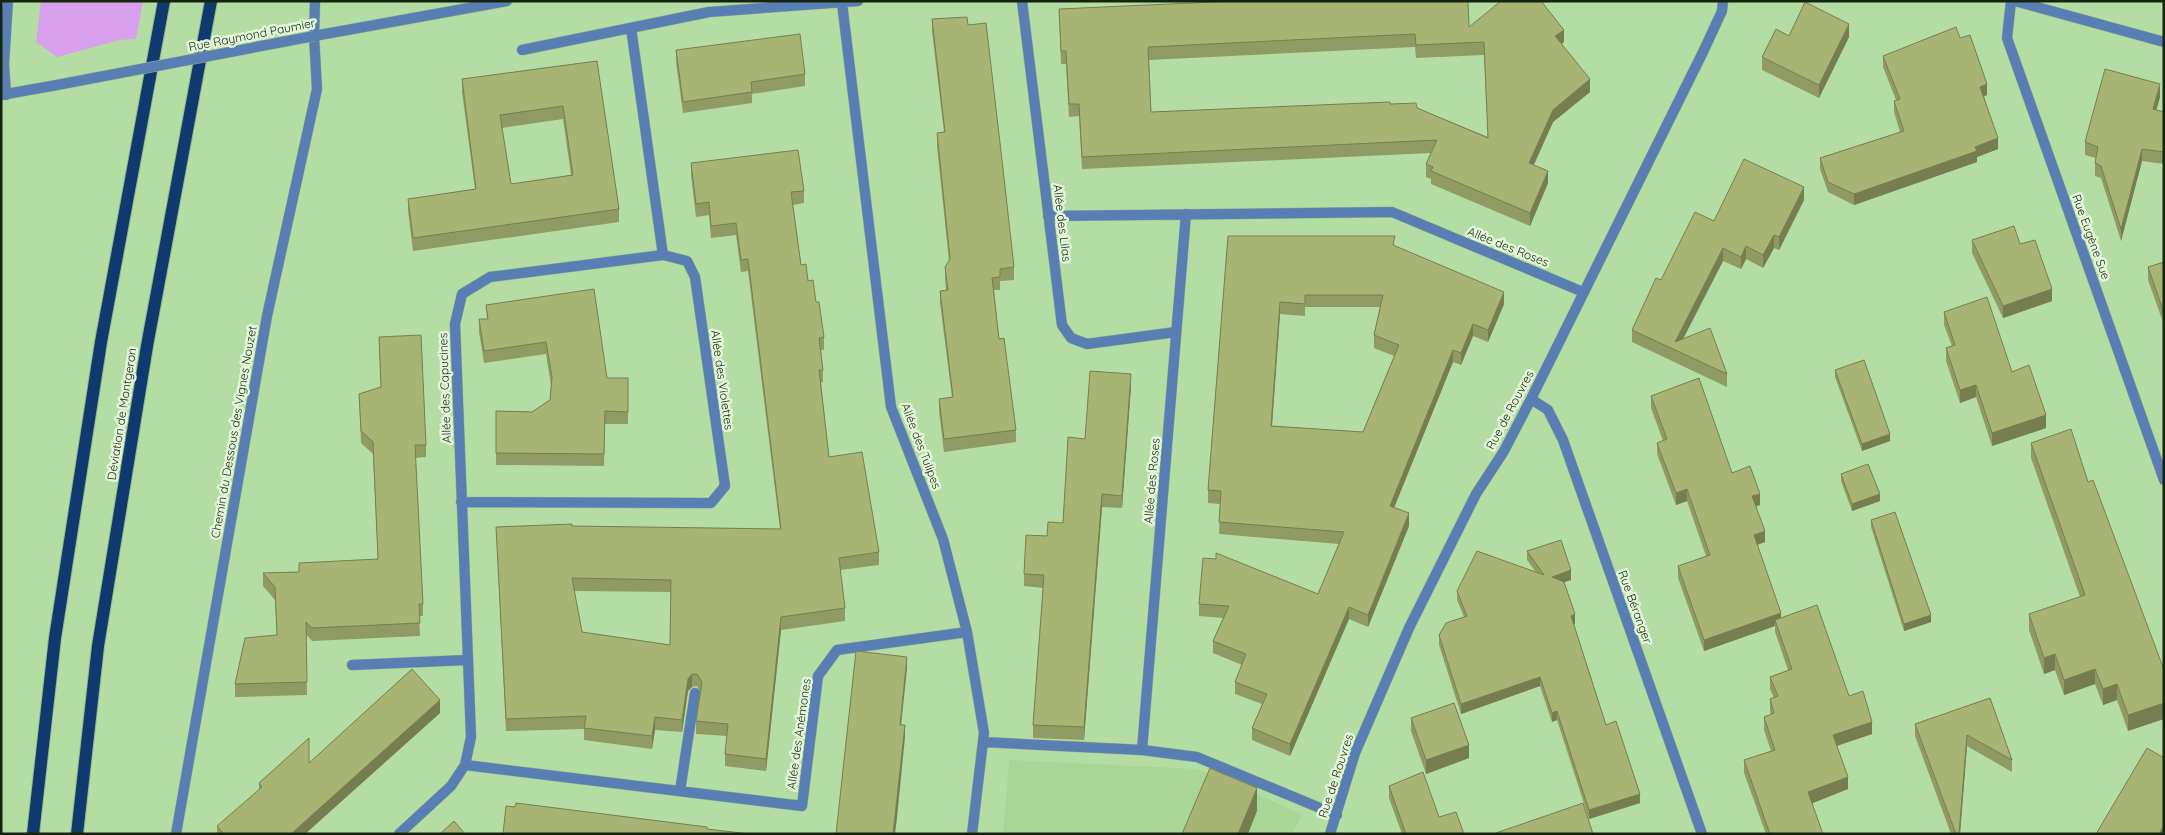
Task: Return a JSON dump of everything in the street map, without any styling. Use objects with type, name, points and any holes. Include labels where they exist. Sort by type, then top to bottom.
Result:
[{"type":"main road","points":[[33,834],[55,638],[100,352],[164,1]]},
{"type":"main road","name":"Déviation de Montgeron","points":[[77,834],[98,646],[147,346],[211,1]]},
{"type":"street","points":[[4,95],[8,1]]},
{"type":"street","name":"Chemin du Dessous des Vignes Nouzet","points":[[176,834],[267,316],[317,89],[314,36],[315,1]]},
{"type":"street","name":"Rue Raymond Paumier","points":[[4,95],[507,1]]},
{"type":"street","points":[[522,50],[709,12],[858,1]]},
{"type":"street","name":"Allée des Lilas","points":[[1022,1],[1062,325],[1071,338],[1087,344],[1176,332]]},
{"type":"street","name":"Rue de Rouvres","points":[[1330,834],[1355,753],[1408,628],[1476,494],[1504,451],[1531,399],[1703,52],[1722,11],[1723,1]]},
{"type":"street","name":"Rue Eugène Sue","points":[[2011,1],[2007,38],[2164,480]]},
{"type":"street","points":[[2015,1],[2164,42]]},
{"type":"street","name":"Allée des Tulipes","points":[[842,3],[891,407],[943,539],[967,632],[984,732],[972,834]]},
{"type":"street","points":[[631,28],[664,255]]},
{"type":"street","name":"Allée des Roses","points":[[1048,216],[1392,212],[1584,292]]},
{"type":"street","name":"Allée des Roses","points":[[1142,750],[1186,214]]},
{"type":"street","name":"Allée des Violettes","points":[[460,502],[711,503],[725,486],[695,277],[687,261],[664,255]]},
{"type":"street","name":"Allée des Capucines","points":[[399,834],[451,786],[465,765],[471,738],[460,502],[455,324],[462,294],[490,277],[664,255]]},
{"type":"street","name":"Rue Béranger","points":[[1531,399],[1548,410],[1563,440],[1702,834]]},
{"type":"street","name":"Allée des Anémones","points":[[465,765],[802,806],[818,676],[837,650],[967,632]]},
{"type":"street","points":[[352,665],[468,660]]},
{"type":"street","points":[[680,791],[695,693]]},
{"type":"street","points":[[983,742],[1142,750],[1197,757],[1336,815]]},
{"type":"shaded area","points":[[41,1],[143,1],[136,39],[119,40],[57,57],[36,42]]},
{"type":"shaded area","points":[[1009,760],[1198,769],[1302,814],[1293,834],[1003,834]]},
{"type":"building","points":[[1235,1],[1468,1],[1469,27],[1501,1],[1541,1],[1564,30],[1555,36],[1590,79],[1553,110],[1529,163],[1548,171],[1530,213],[1431,171],[1433,167],[1426,164],[1437,140],[1082,157],[1079,104],[1069,104],[1066,51],[1061,51],[1059,9]],"holes":[[[1415,34],[1416,45],[1484,42],[1488,138],[1417,108],[1416,103],[1390,104],[1390,102],[1151,112],[1148,47]]]},
{"type":"building","points":[[1805,2],[1849,24],[1819,85],[1762,57],[1776,29],[1789,36]]},
{"type":"building","points":[[967,17],[968,25],[986,23],[1014,267],[1000,269],[1000,277],[992,278],[999,339],[1004,338],[1016,430],[944,439],[939,399],[953,397],[940,291],[948,290],[945,267],[950,259],[937,133],[945,132],[932,19]]},
{"type":"building","points":[[1956,27],[1960,38],[1970,35],[1987,84],[1980,87],[1998,138],[1975,147],[1977,151],[1854,194],[1828,182],[1820,158],[1904,131],[1894,101],[1900,99],[1883,56]]},
{"type":"building","points":[[800,34],[805,74],[751,82],[752,92],[683,102],[676,50]]},
{"type":"building","points":[[597,61],[619,209],[413,238],[408,199],[476,189],[462,79]],"holes":[[[563,106],[573,175],[511,184],[500,115]]]},
{"type":"building","points":[[2105,69],[2160,84],[2153,109],[2164,112],[2164,152],[2142,149],[2121,229],[2101,166],[2095,163],[2098,147],[2085,142]]},
{"type":"building","points":[[798,150],[804,191],[791,192],[801,265],[806,264],[808,281],[813,280],[816,302],[819,302],[824,337],[819,338],[823,370],[819,370],[829,457],[862,452],[879,552],[839,558],[845,608],[781,617],[766,759],[725,754],[728,724],[696,721],[702,682],[697,674],[692,674],[688,679],[682,720],[655,717],[652,736],[584,728],[586,716],[506,719],[496,527],[572,524],[572,526],[781,529],[748,259],[741,260],[736,223],[711,226],[709,202],[696,204],[691,163]],"holes":[[[572,578],[671,580],[670,645],[582,632]]]},
{"type":"building","points":[[1744,159],[1804,187],[1779,237],[1774,235],[1763,255],[1746,246],[1741,257],[1723,248],[1675,342],[1710,328],[1727,374],[1632,330],[1656,278],[1661,280],[1695,212],[1714,221]]},
{"type":"building","points":[[2014,226],[2020,244],[2035,240],[2052,289],[2003,306],[1972,240]]},
{"type":"building","points":[[1228,236],[1395,236],[1393,245],[1504,292],[1488,330],[1473,324],[1461,353],[1453,350],[1390,506],[1409,513],[1368,615],[1349,607],[1290,744],[1252,728],[1267,694],[1235,682],[1246,654],[1213,641],[1229,606],[1199,604],[1203,558],[1216,559],[1216,553],[1318,594],[1344,532],[1219,522],[1221,491],[1208,490]],"holes":[[[1305,295],[1383,295],[1374,335],[1399,345],[1363,432],[1271,426],[1280,302],[1305,304]]]},
{"type":"building","points":[[2164,262],[2164,313],[2148,267]]},
{"type":"building","points":[[594,289],[607,378],[628,378],[628,412],[605,411],[604,454],[496,453],[496,411],[532,412],[550,400],[552,377],[546,342],[484,351],[479,319],[488,319],[486,305]]},
{"type":"building","points":[[1987,297],[2012,372],[2029,365],[2046,415],[1992,433],[1976,385],[1960,390],[1946,348],[1955,345],[1944,312]]},
{"type":"building","points":[[421,335],[426,445],[415,445],[423,604],[419,604],[420,623],[312,628],[306,622],[307,682],[235,684],[245,638],[277,635],[275,587],[263,573],[299,572],[299,563],[378,559],[373,442],[361,431],[359,394],[381,387],[379,337]]},
{"type":"building","points":[[1864,360],[1890,434],[1862,444],[1835,370]]},
{"type":"building","points":[[1090,371],[1131,374],[1122,496],[1102,494],[1084,727],[1033,725],[1044,575],[1024,574],[1026,535],[1047,536],[1048,522],[1063,523],[1068,437],[1085,439]]},
{"type":"building","points":[[1699,378],[1732,473],[1750,466],[1760,494],[1752,496],[1765,531],[1754,535],[1781,613],[1704,640],[1678,566],[1710,555],[1687,489],[1676,493],[1657,443],[1667,439],[1651,396]]},
{"type":"building","points":[[2071,429],[2088,482],[2093,480],[2164,670],[2164,703],[2128,715],[2117,684],[2103,689],[2095,669],[2064,680],[2055,654],[2044,658],[2029,614],[2085,595],[2031,443]]},
{"type":"building","points":[[1868,464],[1880,494],[1852,504],[1841,474]]},
{"type":"building","points":[[1895,512],[1931,615],[1904,624],[1871,520]]},
{"type":"building","points":[[1561,540],[1571,570],[1552,577],[1564,582],[1575,614],[1571,616],[1606,725],[1616,721],[1640,794],[1589,810],[1557,711],[1552,713],[1540,677],[1461,704],[1439,635],[1446,623],[1467,616],[1457,591],[1477,551],[1544,575],[1527,551]]},
{"type":"building","points":[[1817,605],[1849,696],[1863,691],[1872,722],[1833,735],[1848,777],[1808,792],[1823,834],[1770,834],[1744,760],[1775,750],[1764,717],[1774,713],[1770,699],[1778,696],[1770,677],[1792,669],[1775,620]]},
{"type":"building","points":[[856,651],[907,657],[900,725],[905,725],[893,834],[836,834]]},
{"type":"building","points":[[412,669],[440,700],[291,834],[224,834],[217,826],[262,787],[259,783],[309,738],[309,763]]},
{"type":"building","points":[[1990,698],[2012,760],[1967,735],[1959,834],[1956,834],[1915,724]]},
{"type":"building","points":[[1454,703],[1469,745],[1426,760],[1411,718]]},
{"type":"building","points":[[2147,748],[2164,758],[2164,825],[2159,834],[2096,834]]},
{"type":"building","points":[[1210,768],[1257,788],[1238,834],[1182,834]]},
{"type":"building","points":[[1423,772],[1439,817],[1456,812],[1464,834],[1406,834],[1389,786]]},
{"type":"building","points":[[516,803],[750,834],[503,834],[506,806],[515,807]]},
{"type":"building","points":[[1583,803],[1593,834],[1493,834]]},
{"type":"building","points":[[454,821],[465,834],[440,834]]}]
